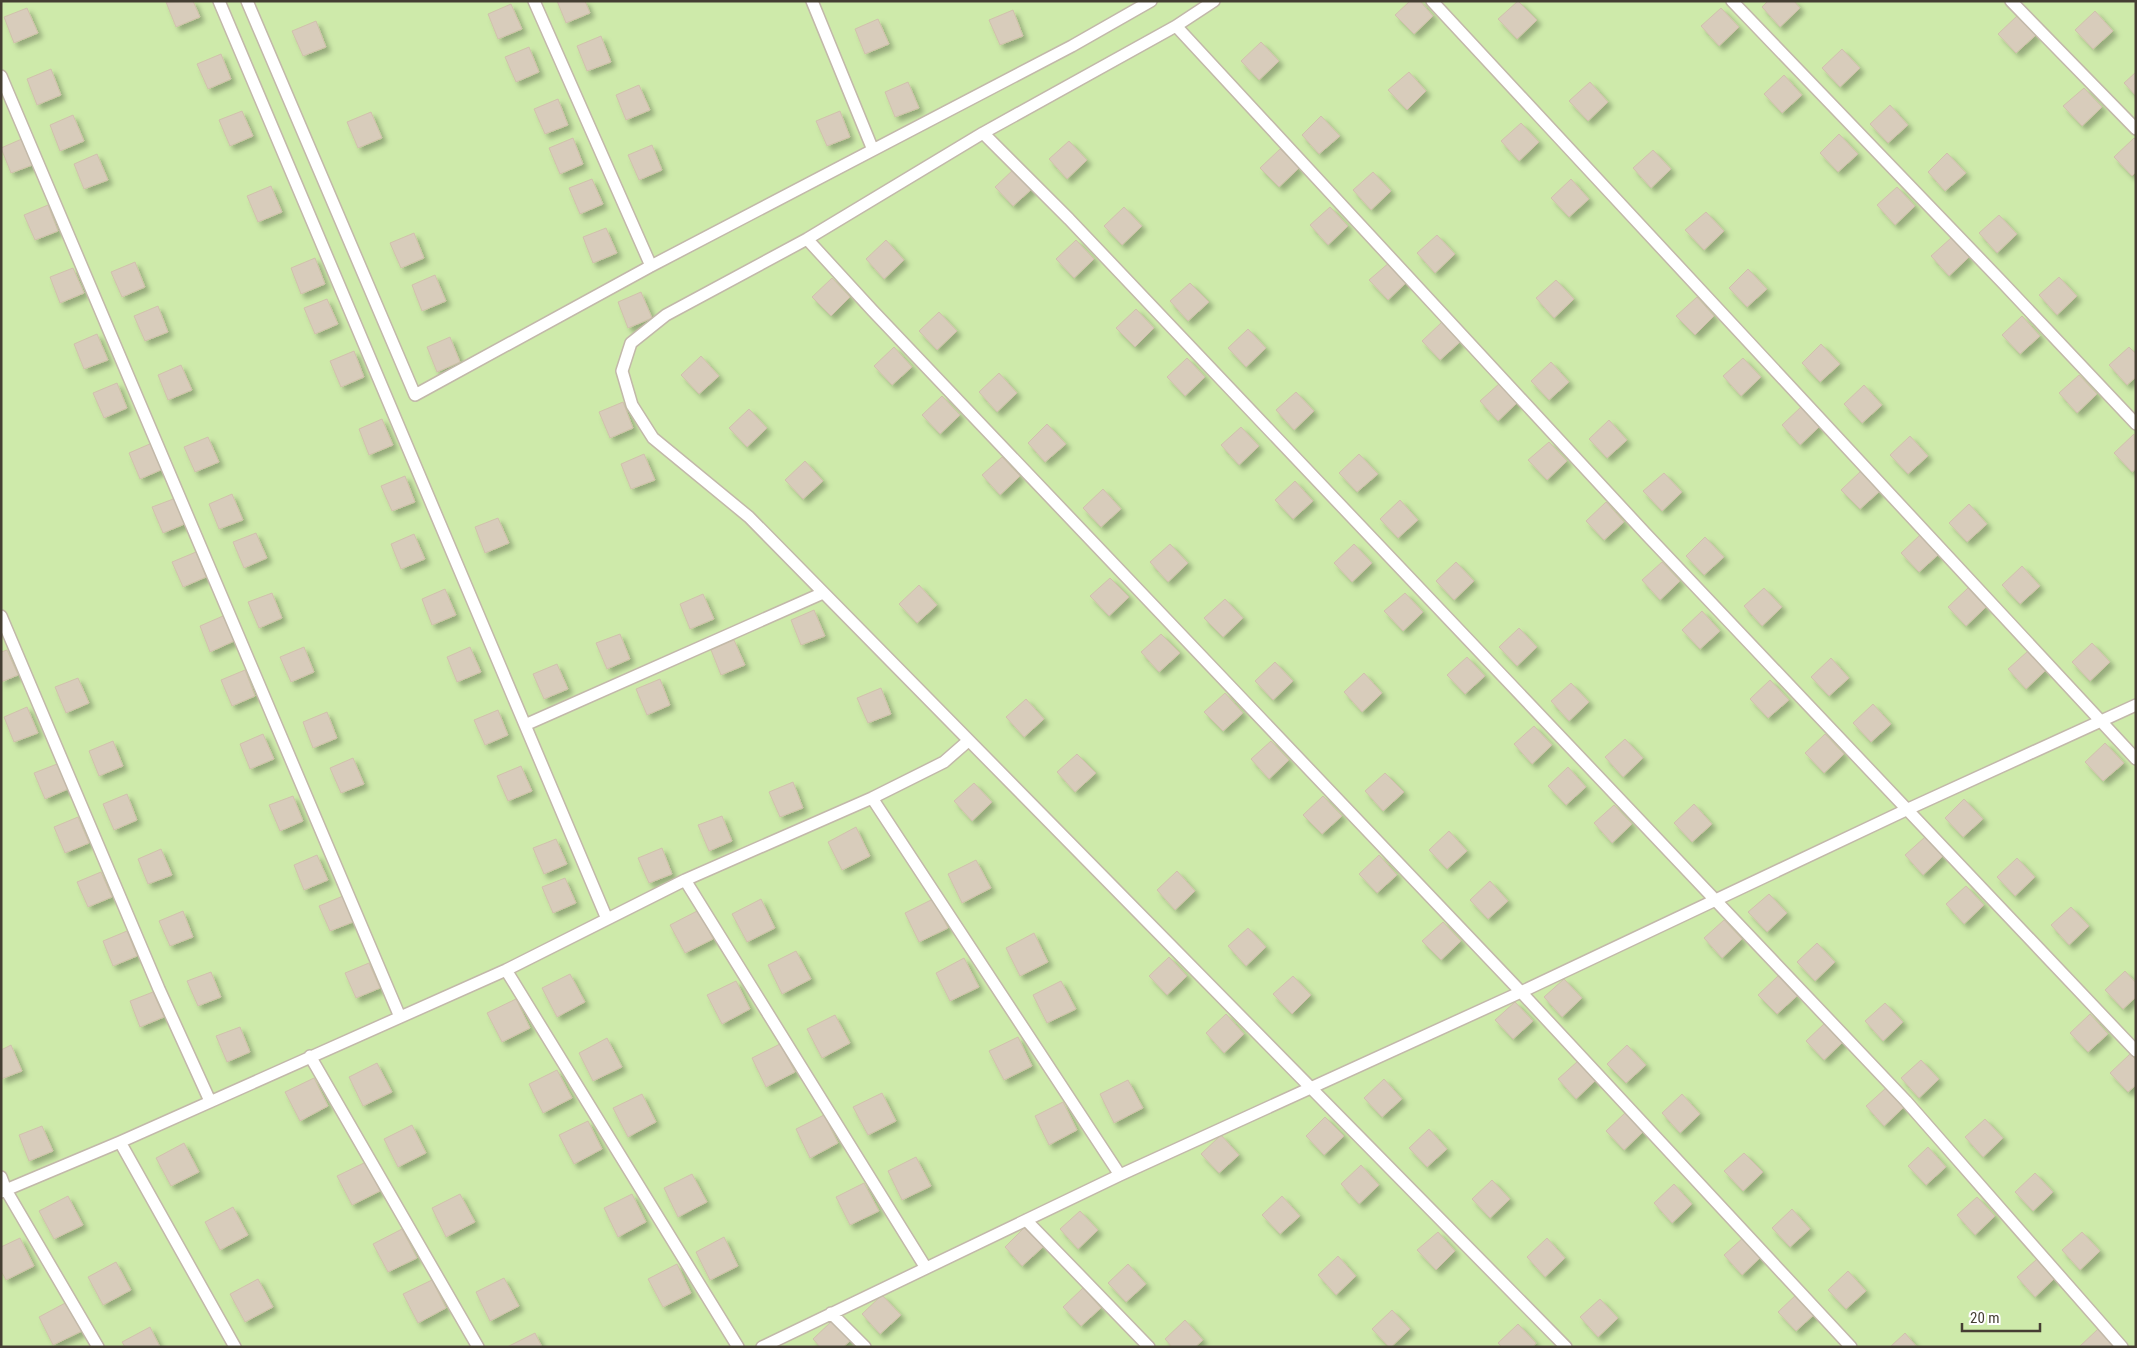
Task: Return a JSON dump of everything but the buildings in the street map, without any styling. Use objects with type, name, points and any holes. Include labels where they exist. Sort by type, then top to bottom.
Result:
[{"type":"lane","points":[[219,1],[607,919]]},
{"type":"lane","points":[[247,1],[415,395],[651,266],[1072,46],[1150,1]]},
{"type":"lane","points":[[534,1],[651,266]]},
{"type":"lane","points":[[812,1],[873,150]]},
{"type":"lane","points":[[1214,1],[1176,26],[983,133],[807,239],[666,315],[631,343],[622,371],[632,405],[653,438],[750,517],[968,741],[1566,1347]]},
{"type":"lane","points":[[1432,1],[2136,759]]},
{"type":"lane","points":[[1732,1],[2003,282],[2136,424]]},
{"type":"lane","points":[[2011,1],[2136,129]]},
{"type":"lane","points":[[1176,26],[1646,534],[2136,1051]]},
{"type":"lane","points":[[1,76],[400,1017]]},
{"type":"lane","points":[[983,133],[1069,219],[1906,1101],[2122,1347]]},
{"type":"lane","points":[[807,239],[921,362],[1521,992],[1851,1347]]},
{"type":"lane","points":[[525,725],[823,593]]},
{"type":"lane","points":[[1,616],[159,990],[210,1101]]},
{"type":"lane","points":[[762,1347],[1120,1175],[1521,992],[1906,810],[2136,705]]},
{"type":"lane","points":[[4,1191],[120,1142],[506,970],[685,880],[872,798],[944,762],[968,741]]},
{"type":"lane","points":[[872,798],[1120,1175]]},
{"type":"lane","points":[[685,880],[926,1268]]},
{"type":"lane","points":[[506,970],[738,1347]]},
{"type":"lane","points":[[310,1056],[478,1347]]},
{"type":"lane","points":[[120,1142],[235,1347]]},
{"type":"lane","points":[[1,1177],[4,1191],[98,1347]]},
{"type":"lane","points":[[1026,1220],[1149,1347]]},
{"type":"lane","points":[[831,1313],[865,1347]]},
{"type":"green space","points":[[1,1],[2136,1],[2136,1347],[1,1347]]}]
